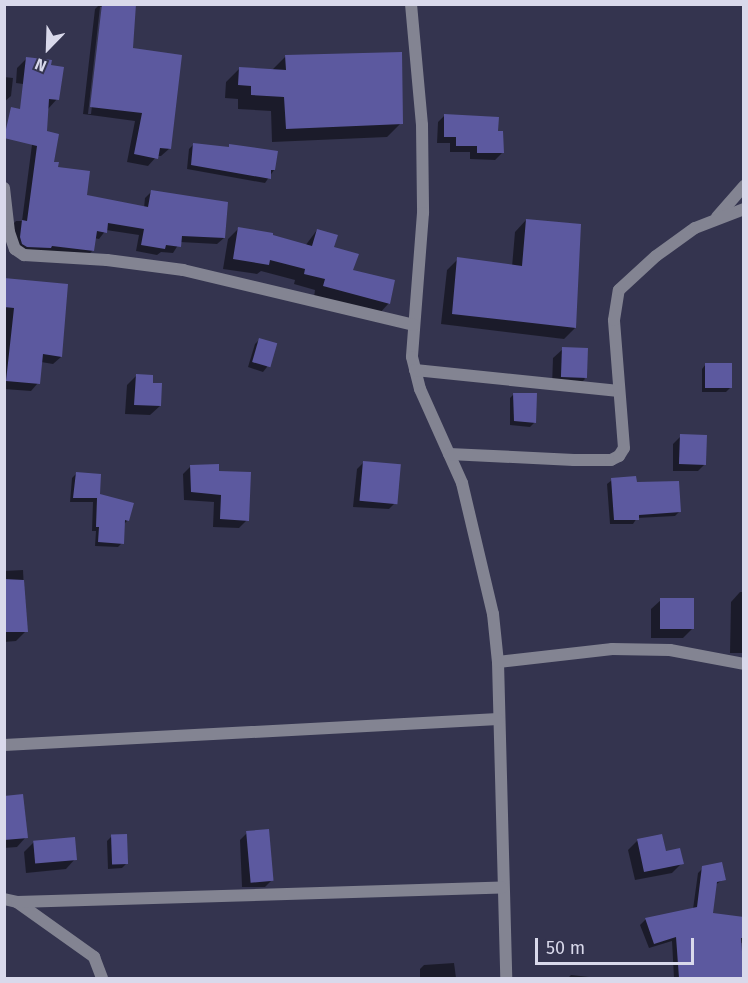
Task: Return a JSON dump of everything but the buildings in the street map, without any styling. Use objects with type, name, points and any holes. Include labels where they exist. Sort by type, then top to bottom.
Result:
[{"type":"street","points":[[411,4],[422,125],[423,180],[423,213],[412,357],[420,389],[462,483],[492,614],[498,662],[506,978]]},
{"type":"street","points":[[717,217],[744,186]]},
{"type":"street","points":[[4,188],[9,232],[15,249],[24,255],[107,260],[183,270],[414,325]]},
{"type":"street","points":[[449,454],[611,460],[619,456],[624,448],[614,320],[619,290],[656,256],[695,228],[717,217],[744,208]]},
{"type":"street","points":[[415,370],[618,391]]},
{"type":"street","points":[[498,662],[612,649],[670,650],[744,664]]},
{"type":"street","points":[[4,745],[498,719]]},
{"type":"street","points":[[10,900],[502,888]]},
{"type":"street","points":[[10,900],[94,957],[102,978]]}]
